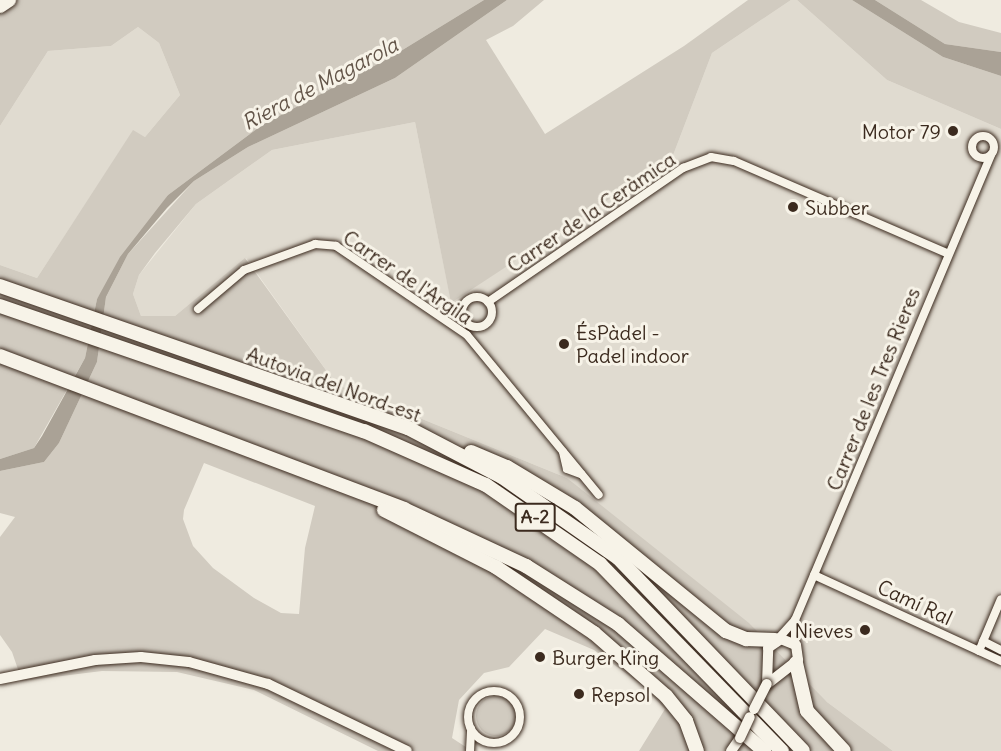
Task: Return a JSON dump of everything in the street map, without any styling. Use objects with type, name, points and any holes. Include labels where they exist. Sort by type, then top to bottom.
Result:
[{"type":"highway","points":[[0,6],[9,0]]},
{"type":"highway","name":"Autovia del Nord-est","points":[[0,286],[408,428],[502,477],[618,558],[803,751]]},
{"type":"highway","name":"Autovia del Nord-est","points":[[0,306],[396,443],[486,485],[527,511],[600,564],[782,751]]},
{"type":"highway","points":[[0,356],[404,509],[526,566],[618,624],[764,751]]},
{"type":"highway","points":[[408,428],[507,467],[575,508],[726,631],[746,639],[776,640]]},
{"type":"highway","points":[[233,445],[419,527],[543,597],[631,662],[666,696],[686,721],[697,751]]},
{"type":"highway","points":[[790,667],[807,711],[843,751]]},
{"type":"main road","points":[[736,747],[767,684],[768,648],[776,640],[795,644],[799,652],[790,667],[767,684]]},
{"type":"main road","points":[[0,679],[105,659],[141,657],[189,662],[252,678],[407,751]]},
{"type":"main road","points":[[768,658],[774,667],[790,667]]},
{"type":"main road","points":[[340,718],[393,751]]},
{"type":"street","points":[[978,158],[991,155],[994,145],[983,136],[972,145],[978,158],[984,171]]},
{"type":"street","name":"Carrer de les Tres Rieres","points":[[776,640],[795,620],[947,253],[991,155]]},
{"type":"street","name":"Carrer de la Ceràmica","points":[[488,302],[683,168],[711,157],[734,161],[947,253]]},
{"type":"street","name":"Carrer de l'Argila","points":[[198,309],[244,270],[315,244],[328,243],[350,254],[473,342],[599,495]]},
{"type":"street","name":"Camí Ral","points":[[814,575],[1001,661]]},
{"type":"street","points":[[979,651],[1001,599]]},
{"type":"street","name":"Carrer de les Tres Rieres","points":[[795,620],[795,644]]},
{"type":"street","points":[[983,641],[1001,650]]},
{"type":"street","points":[[470,751],[471,729],[468,714],[475,699],[488,691],[511,696],[521,713],[518,729],[507,741],[494,744],[486,751]]},
{"type":"street","points":[[471,729],[480,740],[494,744]]},
{"type":"shaded area","points":[[0,0],[484,0],[391,57],[262,125],[168,195],[97,299],[85,358],[34,448],[0,459],[0,265],[37,278],[133,130],[145,137],[180,95],[159,43],[138,27],[111,46],[48,51],[0,126]]},
{"type":"shaded area","points":[[484,0],[507,0],[395,78],[248,147],[194,181],[167,208],[128,254],[106,297],[97,362],[59,443],[44,462],[0,471],[0,459],[34,448],[42,436],[85,358],[97,299],[120,257],[168,195],[262,125],[391,57]]},
{"type":"shaded area","points":[[507,0],[544,0],[513,26],[486,40],[545,134],[684,46],[748,0],[791,0],[712,53],[672,158],[451,303],[415,122],[272,150],[196,204],[139,275],[133,294],[141,316],[175,316],[245,258],[336,384],[567,478],[749,623],[827,702],[893,751],[639,751],[665,709],[642,685],[594,650],[545,629],[509,667],[484,673],[459,700],[452,738],[472,751],[378,751],[254,690],[177,672],[102,671],[22,681],[12,652],[0,635],[0,537],[15,517],[0,513],[0,471],[44,462],[59,443],[97,362],[106,297],[128,254],[194,181],[248,147],[395,78]],"holes":[[[204,463],[315,506],[305,548],[299,614],[281,613],[254,598],[213,568],[193,546],[183,519],[184,510]]]},
{"type":"shaded area","points":[[791,0],[797,0],[887,80],[1001,129],[1001,751],[893,751],[827,702],[567,478],[336,384],[246,258],[175,316],[141,316],[133,294],[139,275],[196,204],[272,150],[415,122],[451,302],[672,158],[712,53]]},
{"type":"shaded area","points":[[797,0],[852,0],[943,57],[1001,76],[1001,129],[887,80]]},
{"type":"shaded area","points":[[852,0],[875,0],[945,44],[1001,52],[1001,76],[943,57]]},
{"type":"shaded area","points":[[875,0],[921,0],[959,22],[1001,33],[1001,52],[945,44]]},
{"type":"shaded area","points":[[138,27],[159,43],[180,95],[145,137],[133,131],[37,278],[0,265],[0,126],[48,51],[111,46]]},
{"type":"shaded area","points":[[496,696],[504,697],[510,702],[515,708],[515,724],[510,730],[504,735],[496,736],[488,735],[482,730],[477,724],[476,716],[477,708],[482,702],[488,697]]},
{"type":"place","name":"Motor 79","points":[[953,131]]},
{"type":"place","name":"Subber","points":[[793,207]]},
{"type":"place","name":"ÉsPàdel - Padel indoor","points":[[564,344]]},
{"type":"place","name":"Nieves","points":[[865,630]]},
{"type":"place","name":"Burger King","points":[[540,657]]},
{"type":"place","name":"Repsol","points":[[579,694]]},
{"type":"water label","name":"Riera de Magarola","points":[[320,84]]}]
